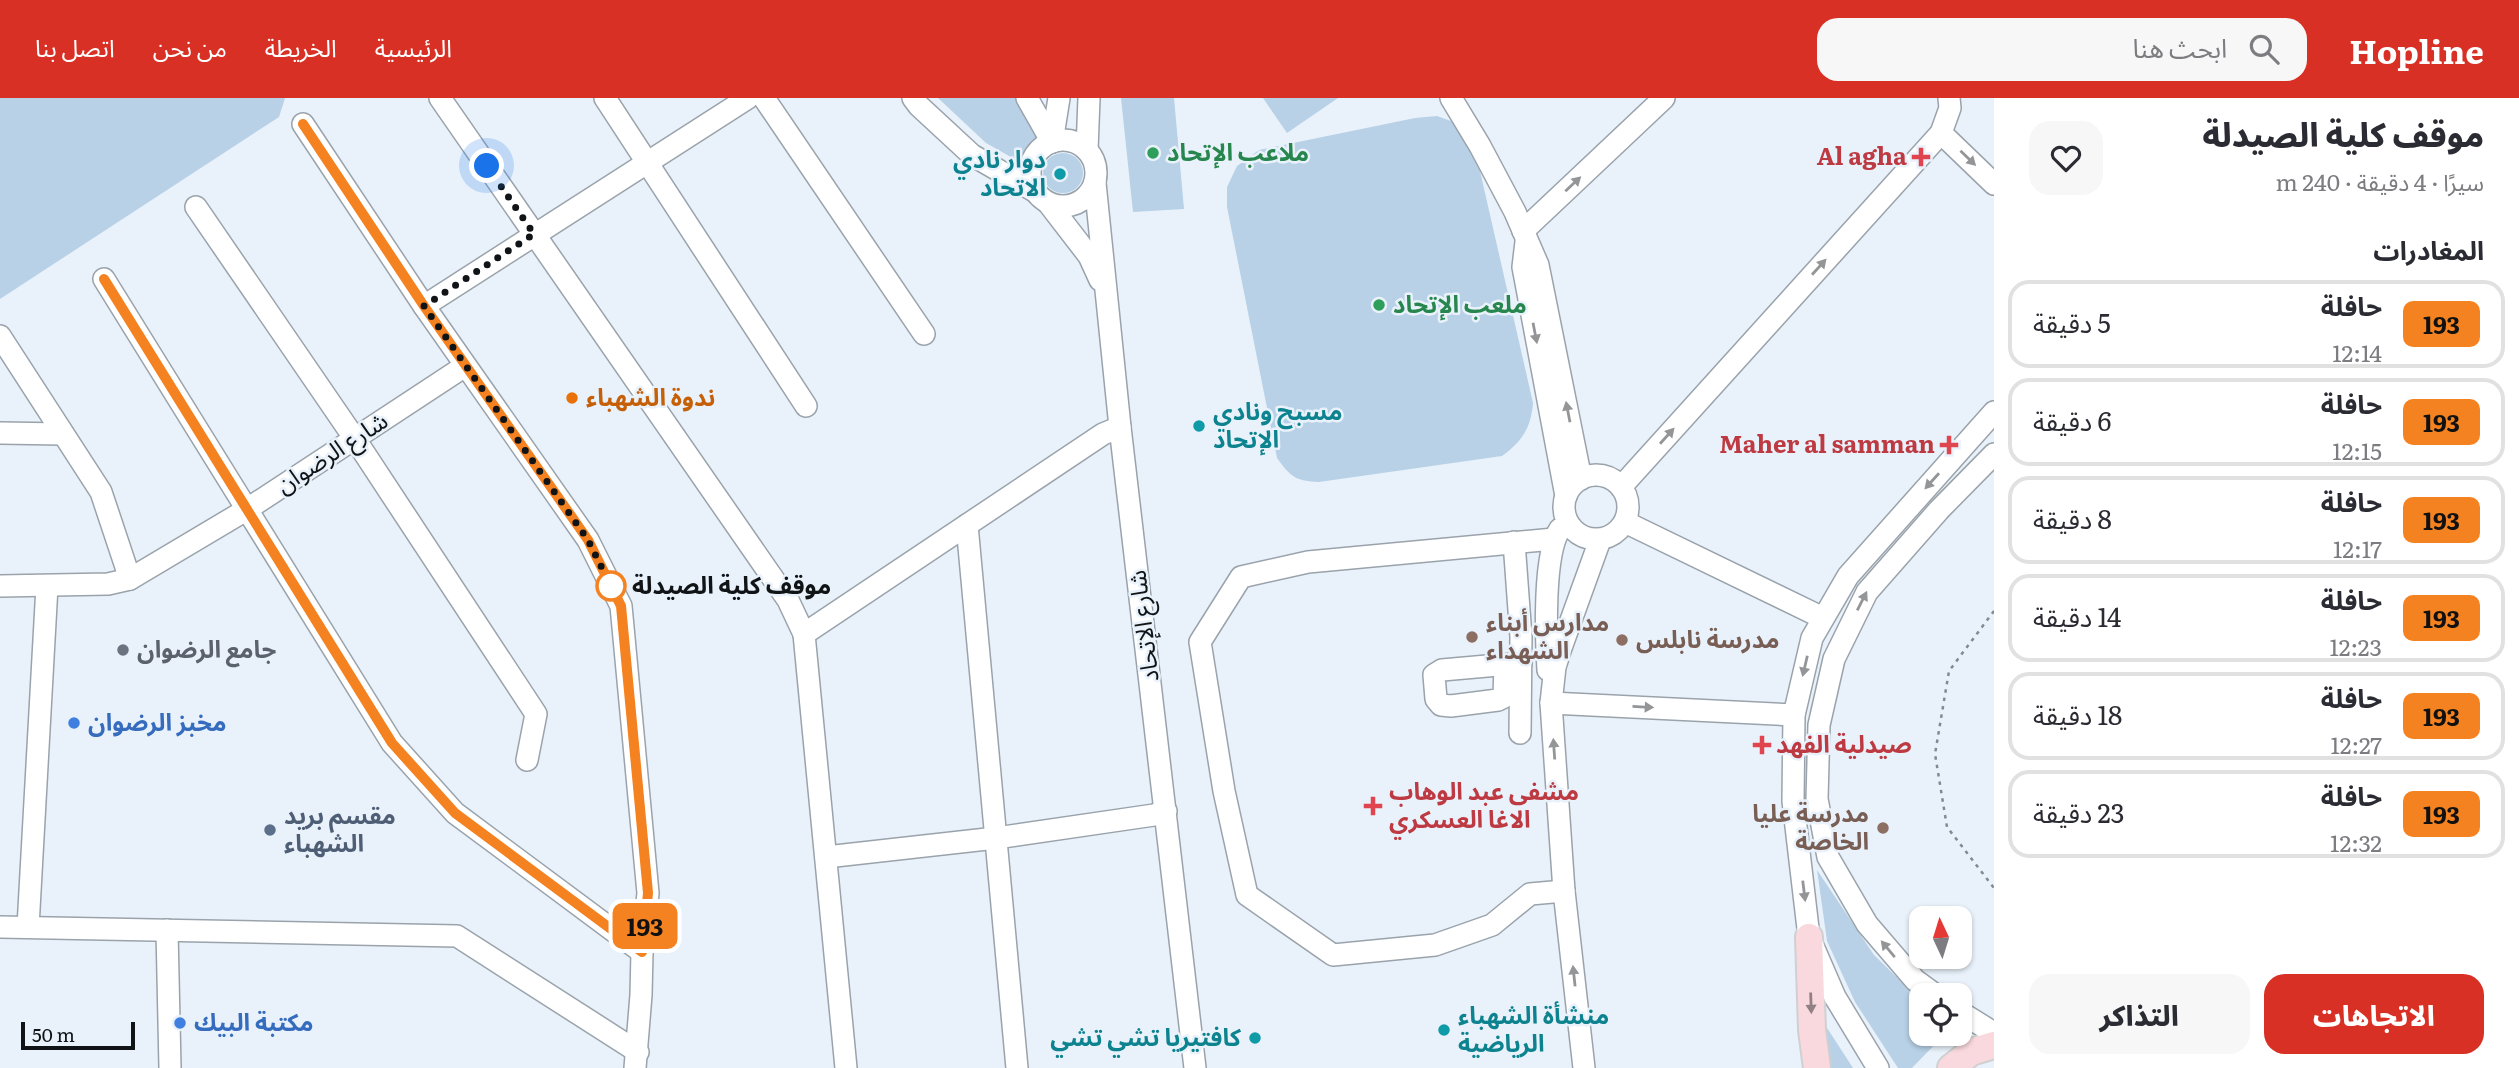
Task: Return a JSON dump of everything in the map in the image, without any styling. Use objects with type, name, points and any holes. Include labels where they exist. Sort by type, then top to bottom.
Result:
[{"type":"main road","points":[[1809,937],[1812,1030],[1817,1068]]},
{"type":"main road","points":[[1951,1068],[1971,1052],[1994,1045]]},
{"type":"street","points":[[440,98],[788,600],[804,634],[846,1068]]},
{"type":"street","points":[[605,98],[806,406]]},
{"type":"street","points":[[424,306],[748,98]]},
{"type":"street","points":[[764,98],[924,334]]},
{"type":"street","points":[[913,98],[972,155],[1042,198],[1059,206],[1079,202],[1087,196],[1095,183],[1096,167],[1087,150],[1075,142],[1052,142],[1043,146],[1031,163],[1030,173],[1042,198],[1089,256],[1108,299]]},
{"type":"street","points":[[1027,98],[1052,142]]},
{"type":"street","points":[[1052,142],[1059,98]]},
{"type":"street","points":[[1087,150],[1089,98]]},
{"type":"street","points":[[1451,98],[1480,146],[1538,265],[1581,479]]},
{"type":"street","points":[[1566,496],[1523,267],[1524,236],[1664,98]]},
{"type":"street","points":[[1621,487],[1941,133],[1947,121],[1949,98]]},
{"type":"street","points":[[303,124],[465,366],[588,540],[621,606],[648,893],[636,1060]]},
{"type":"street","points":[[1941,133],[1994,184]]},
{"type":"street","name":"شارع الإتحاد","points":[[1095,183],[1120,428],[1195,1068]]},
{"type":"street","points":[[196,207],[355,439],[536,714],[527,760]]},
{"type":"street","points":[[104,279],[392,743],[455,813],[642,952]]},
{"type":"street","points":[[0,336],[101,492],[130,579]]},
{"type":"street","name":"شارع الرضوان","points":[[0,586],[108,584],[130,579],[246,510],[465,366]]},
{"type":"street","points":[[1878,1068],[1835,997],[1809,937],[1793,801],[1794,715],[1812,638],[1848,576],[1994,412]]},
{"type":"street","points":[[804,634],[1103,434],[1120,428]]},
{"type":"street","points":[[0,433],[63,434]]},
{"type":"street","points":[[1918,983],[1867,924],[1829,857],[1818,799],[1819,725],[1834,659],[1867,592],[1938,510],[1994,454]]},
{"type":"street","points":[[1564,891],[1530,894],[1492,925],[1434,945],[1333,955],[1247,895],[1224,791],[1200,642],[1241,577],[1308,562],[1514,542],[1561,531],[1601,540],[1611,537],[1625,522],[1628,504],[1621,487],[1607,477],[1589,476],[1574,483],[1566,496],[1561,531],[1549,575],[1547,627],[1564,891],[1584,1068]]},
{"type":"street","points":[[1625,522],[1823,618]]},
{"type":"street","points":[[967,525],[1017,1068]]},
{"type":"street","points":[[1551,698],[1561,648],[1601,540]]},
{"type":"street","points":[[1514,542],[1513,664],[1520,733]]},
{"type":"street","points":[[28,927],[47,586]]},
{"type":"street","points":[[1551,698],[1794,715]]},
{"type":"street","points":[[826,857],[996,838],[1166,811]]},
{"type":"street","points":[[0,927],[457,936],[636,1060]]},
{"type":"street","points":[[167,930],[170,1068]]},
{"type":"street","points":[[1972,1019],[1994,1033]]},
{"type":"path","points":[[1994,611],[1950,671],[1936,754],[1947,827],[1994,888]]},
{"type":"shaded area","points":[[0,98],[285,98],[279,117],[0,299]]},
{"type":"shaded area","points":[[938,98],[1018,98],[1042,138],[1030,152],[1025,165],[986,143]]},
{"type":"shaded area","name":"ملاعب الإتحاد","points":[[1121,98],[1174,98],[1184,209],[1133,212]]},
{"type":"shaded area","points":[[1263,98],[1338,98],[1287,133]]},
{"type":"shaded area","name":"ملعب الإتحاد","points":[[1437,116],[1459,124],[1472,136],[1533,403],[1528,427],[1515,445],[1502,456],[1319,482],[1299,479],[1290,474],[1277,458],[1227,207],[1227,187],[1237,166],[1259,150],[1415,118]]},
{"type":"shaded area","points":[[1063,153],[1077,159],[1083,173],[1077,187],[1063,193],[1049,187],[1043,173],[1049,159]]},
{"type":"shaded area","points":[[1817,870],[1874,955],[1909,989],[1909,1046],[1933,1046],[1912,1068],[1898,1068],[1855,1002],[1827,941]]},
{"type":"shaded area","points":[[1818,1014],[1853,1068],[1831,1068]]},
{"type":"bus line","name":"193","points":[[104,279],[392,743],[455,813],[642,952],[648,893],[621,606],[588,540],[465,366],[303,124]]},
{"type":"place","name":"ملاعب الإتحاد","points":[[1153,153]]},
{"type":"place","name":"Al agha","points":[[1921,157]]},
{"type":"place","name":"دوار نادي الاتحاد","points":[[1060,174]]},
{"type":"place","name":"ملعب الإتحاد","points":[[1379,305]]},
{"type":"place","name":"ندوة الشهباء","points":[[572,398]]},
{"type":"place","name":"مسبح ونادي الإتحاد","points":[[1199,426]]},
{"type":"place","name":"Maher al samman","points":[[1949,445]]},
{"type":"place","name":"موقف كلية الصيدلة","points":[[611,586]]},
{"type":"place","name":"مدارس أبناء الشهداء","points":[[1472,637]]},
{"type":"place","name":"مدرسة نابلس","points":[[1622,640]]},
{"type":"place","name":"جامع الرضوان","points":[[123,650]]},
{"type":"place","name":"مخبز الرضوان","points":[[74,723]]},
{"type":"place","name":"صيدلية الفهد","points":[[1762,745]]},
{"type":"place","name":"مشفى عبد الوهاب الاغا العسكري","points":[[1373,806]]},
{"type":"place","name":"مدرسة عليا الخاصة","points":[[1883,828]]},
{"type":"place","name":"مقسم بريد الشهباء","points":[[270,830]]},
{"type":"place","name":"مكتبة البيك","points":[[180,1023]]},
{"type":"place","name":"منشأة الشهباء الرياضية","points":[[1444,1030]]},
{"type":"place","name":"كافتيريا تشي تشي","points":[[1255,1038]]},
{"type":"route","points":[[487,166],[534,234],[424,306],[588,540],[611,586]]}]
